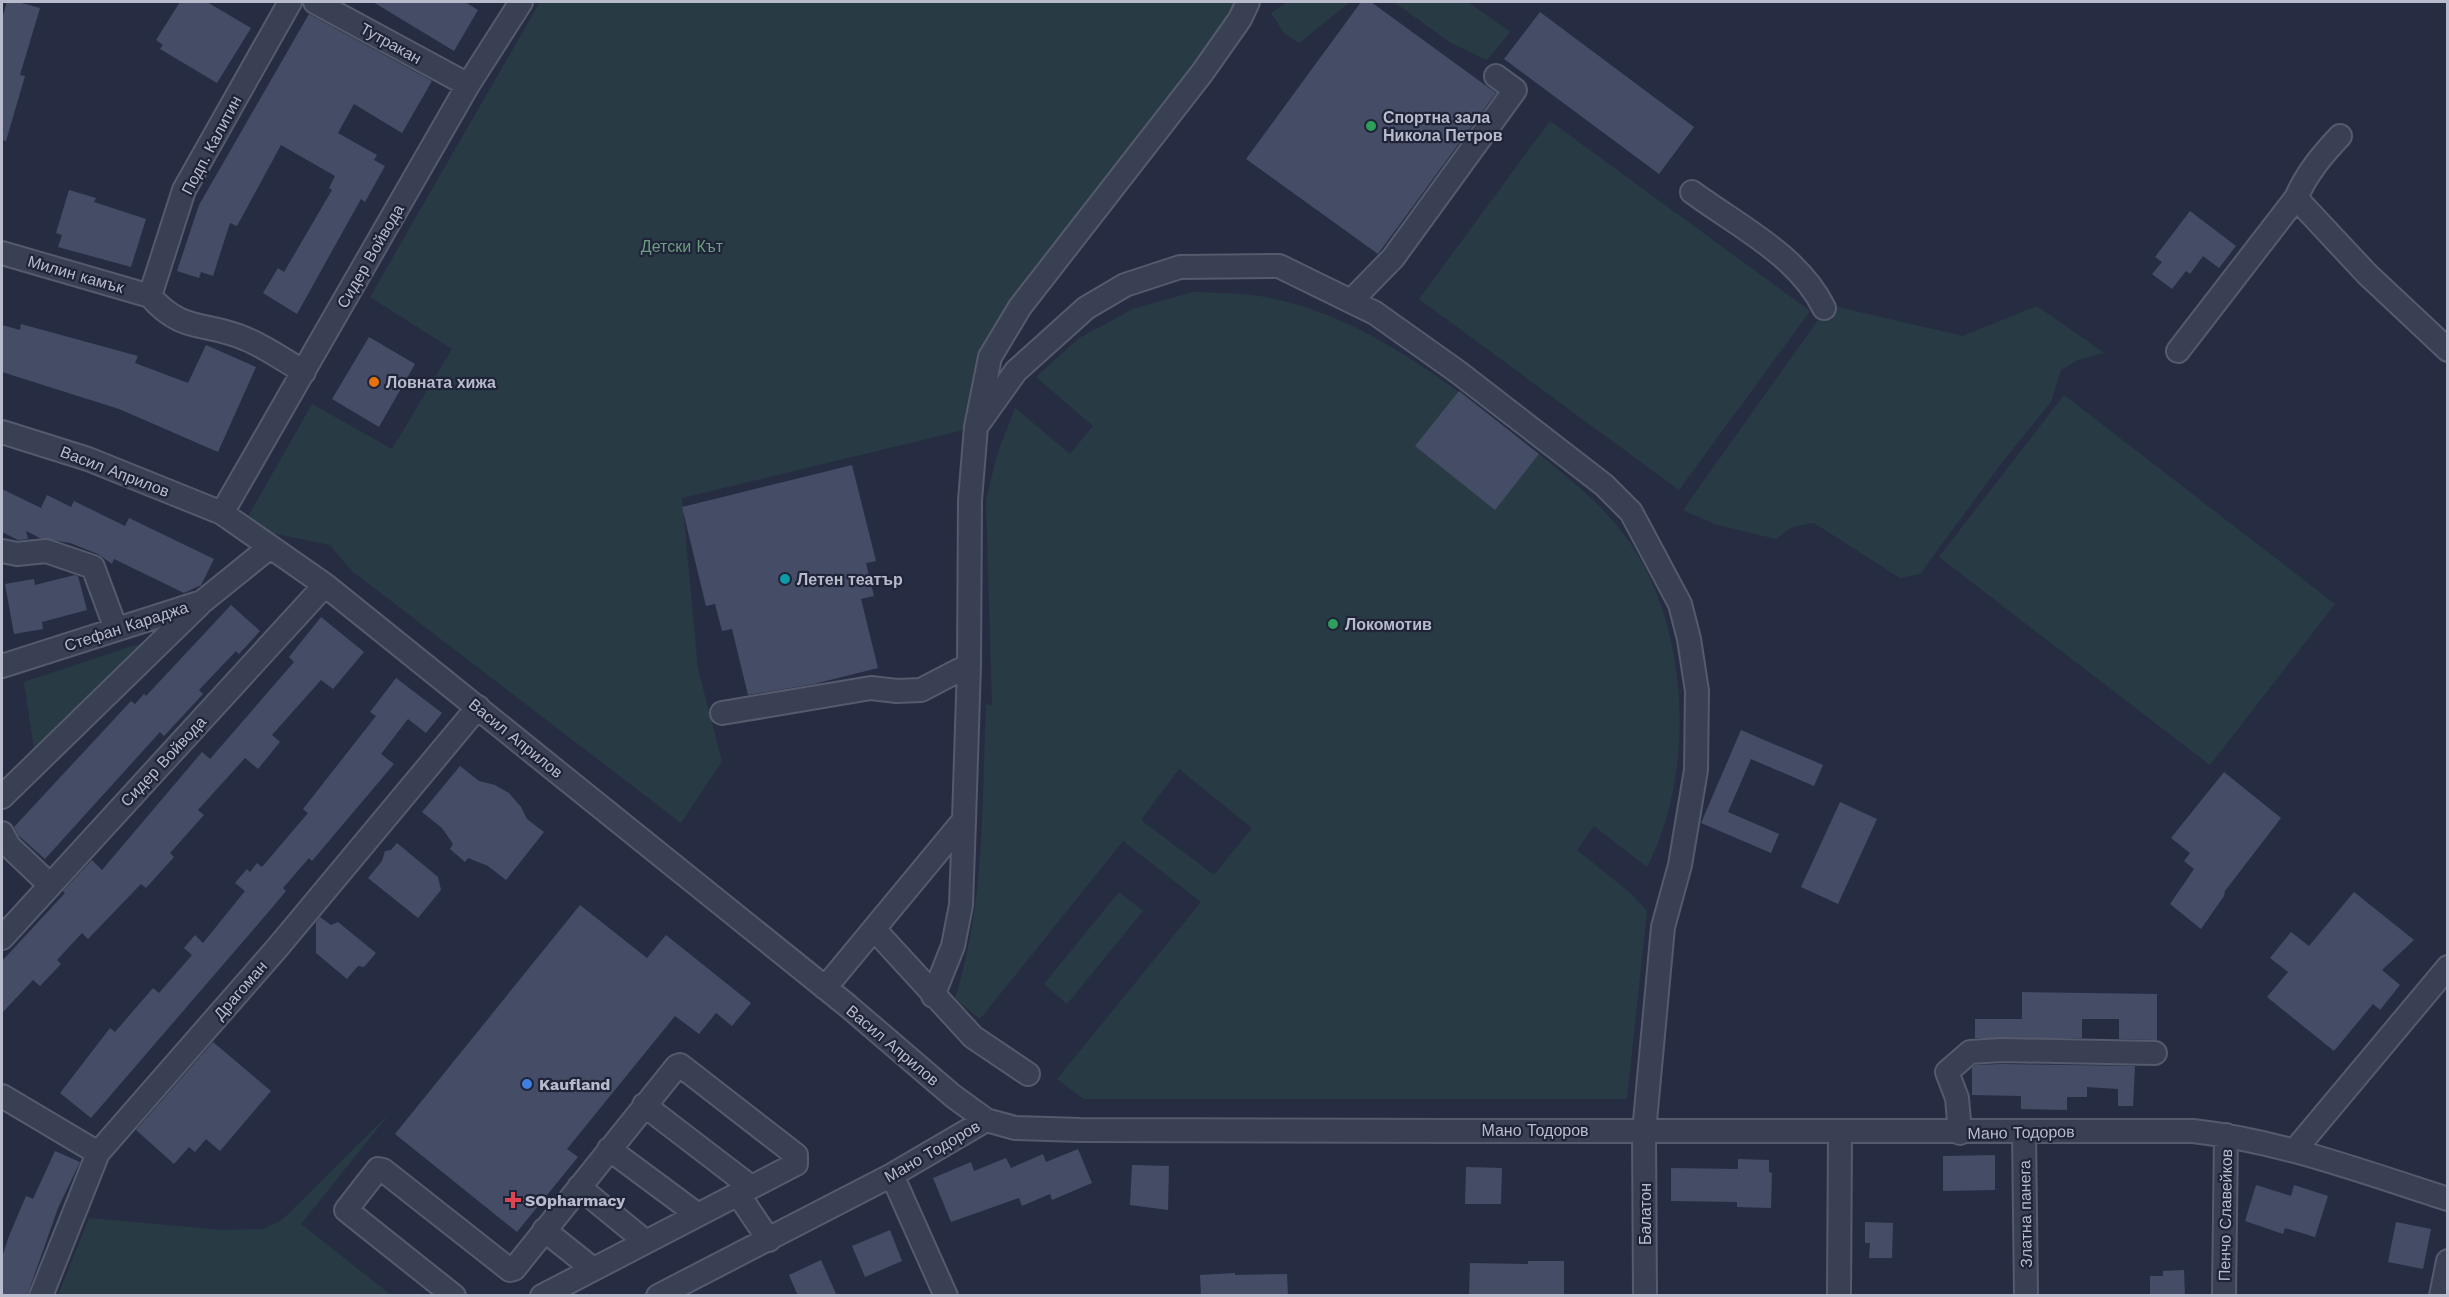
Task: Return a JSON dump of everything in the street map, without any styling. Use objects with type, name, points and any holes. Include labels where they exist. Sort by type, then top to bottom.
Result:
[{"type":"street","name":"Подп. Калитин","points":[[150,296],[184,190],[290,2]]},
{"type":"street","name":"Тутракан","points":[[315,2],[468,85]]},
{"type":"street","name":"Сидер Войвода","points":[[222,513],[468,85],[521,2]]},
{"type":"street","points":[[933,996],[953,946],[961,905],[969,665],[970,500],[976,427],[990,357],[1020,307],[1202,73],[1240,20],[1248,2]]},
{"type":"street","points":[[1352,300],[1393,258],[1515,90],[1496,76]]},
{"type":"street","points":[[2178,351],[2296,198],[2303,181],[2320,157],[2340,136]]},
{"type":"street","points":[[1692,192],[1787,259],[1815,291],[1824,308]]},
{"type":"street","points":[[2296,198],[2367,274],[2448,350]]},
{"type":"street","name":"Милин камък","points":[[2,253],[150,296]]},
{"type":"street","name":"Балатон","points":[[976,427],[1016,371],[1086,308],[1125,285],[1180,267],[1279,266],[1375,313],[1458,372],[1605,485],[1631,512],[1680,604],[1696,674],[1696,770],[1680,864],[1663,927],[1644,1132],[1645,1296]]},
{"type":"street","points":[[150,296],[163,311],[185,325],[213,327],[248,339],[304,372]]},
{"type":"street","name":"Васил Априлов","points":[[2,432],[88,459],[222,513],[325,585],[825,988],[953,1096],[987,1120]]},
{"type":"street","name":"Стефан Караджа","points":[[2,666],[202,602],[270,547]]},
{"type":"street","points":[[2,551],[16,554],[46,551],[93,567],[116,629]]},
{"type":"street","name":"Сидер Войвода","points":[[2,938],[325,585]]},
{"type":"street","points":[[2,797],[202,602]]},
{"type":"street","points":[[722,713],[871,688],[897,691],[921,690],[969,665]]},
{"type":"street","name":"Драгоман","points":[[41,1296],[98,1153],[278,947],[478,707]]},
{"type":"street","points":[[825,988],[964,820]]},
{"type":"street","points":[[2,833],[9,846],[50,885]]},
{"type":"street","points":[[874,929],[973,1037],[1028,1074]]},
{"type":"street","points":[[2295,1150],[2448,967]]},
{"type":"street","points":[[1960,1133],[1957,1098],[1947,1072],[1970,1052],[2001,1050],[2155,1053]]},
{"type":"street","points":[[454,1296],[348,1213],[348,1208],[378,1169],[383,1170],[510,1270],[514,1269],[673,1069],[680,1065],[796,1155],[796,1164],[542,1296]]},
{"type":"street","points":[[2,1096],[98,1153]]},
{"type":"street","points":[[644,1105],[745,1191],[769,1240]]},
{"type":"street","name":"Мано Тодоров","points":[[658,1296],[692,1288],[769,1240],[891,1175],[987,1120],[1015,1128],[1080,1130],[1840,1134],[2193,1131],[2226,1135],[2295,1150],[2444,1194]]},
{"type":"street","name":"Златна панега","points":[[2024,1132],[2026,1296]]},
{"type":"street","points":[[1839,1296],[1840,1134]]},
{"type":"street","name":"Пенчо Славейков","points":[[2224,1296],[2226,1135]]},
{"type":"street","points":[[609,1149],[698,1215]]},
{"type":"street","points":[[891,1175],[946,1296]]},
{"type":"street","points":[[579,1187],[646,1242]]},
{"type":"street","points":[[544,1230],[593,1269]]},
{"type":"street","points":[[2440,1296],[2448,1261]]},
{"type":"green space","name":"Детски Кът","points":[[540,2],[1246,2],[1020,307],[976,427],[682,498],[698,669],[722,761],[681,823],[352,571],[330,545],[242,527],[312,404],[392,449],[452,349],[370,297]]},
{"type":"green space","points":[[1287,2],[1350,2],[1299,43],[1284,33],[1271,13]]},
{"type":"green space","points":[[1394,2],[1468,2],[1510,32],[1487,60],[1451,43]]},
{"type":"green space","points":[[1550,121],[1810,311],[1679,490],[1419,299]]},
{"type":"green space","points":[[1193,292],[1252,295],[1289,302],[1361,331],[1396,349],[1461,393],[1551,464],[1595,502],[1621,530],[1632,546],[1651,581],[1666,620],[1675,662],[1679,705],[1679,748],[1673,790],[1663,830],[1647,867],[1594,826],[1577,850],[1629,892],[1647,911],[1627,1099],[1084,1099],[1057,1079],[1201,902],[1123,841],[980,1019],[955,999],[965,963],[977,890],[986,704],[992,705],[986,500],[997,455],[1015,408],[1070,454],[1093,426],[1036,377],[1079,338],[1133,309]],"holes":[[[1179,769],[1252,828],[1214,875],[1141,820]]]},
{"type":"green space","points":[[1829,305],[1963,336],[2037,306],[2104,353],[2078,360],[2061,370],[2051,402],[2003,461],[1920,574],[1900,578],[1814,523],[1792,527],[1776,539],[1714,524],[1683,510]]},
{"type":"green space","points":[[2064,395],[2335,604],[2210,765],[1939,557]]},
{"type":"green space","points":[[145,642],[34,749],[24,682]]},
{"type":"green space","points":[[1119,892],[1143,911],[1067,1004],[1044,984]]},
{"type":"green space","points":[[389,1114],[301,1224],[391,1295],[58,1295],[89,1218],[222,1230],[263,1229],[282,1220]]},
{"type":"building","points":[[7,2],[18,2],[40,8],[20,75],[25,76],[6,141],[2,140],[2,18]]},
{"type":"building","points":[[180,2],[207,2],[251,28],[217,83],[160,49],[163,45],[156,40]]},
{"type":"building","points":[[373,2],[465,2],[478,10],[454,51]]},
{"type":"building","name":"Спортна зала Никола Петров","points":[[1361,2],[1371,2],[1496,93],[1378,254],[1246,159]]},
{"type":"building","points":[[1540,12],[1694,127],[1659,174],[1504,59]]},
{"type":"building","points":[[309,14],[432,81],[402,133],[354,104],[338,133],[377,155],[374,160],[385,166],[365,202],[361,199],[297,314],[263,293],[278,268],[284,272],[332,190],[329,188],[335,176],[281,145],[237,226],[230,223],[213,276],[201,272],[199,278],[177,271],[199,205]]},
{"type":"building","points":[[69,190],[96,198],[94,202],[146,219],[131,267],[58,247],[62,235],[56,233]]},
{"type":"building","points":[[2190,211],[2236,246],[2219,268],[2203,256],[2190,274],[2186,271],[2172,289],[2152,274],[2162,262],[2155,257]]},
{"type":"building","points":[[21,324],[138,356],[135,363],[188,383],[206,345],[256,367],[218,452],[119,409],[2,372],[2,325],[20,330]]},
{"type":"building","name":"Ловната хижа","points":[[369,337],[415,364],[379,427],[332,399]]},
{"type":"building","points":[[1459,391],[1539,454],[1495,510],[1415,446]]},
{"type":"building","name":"Летен театър","points":[[852,465],[876,561],[866,563],[874,596],[861,599],[878,668],[814,684],[748,695],[732,629],[722,631],[715,604],[706,606],[682,507]]},
{"type":"building","points":[[2,489],[41,508],[47,495],[71,507],[74,501],[125,526],[129,518],[214,559],[201,585],[184,593],[114,559],[112,564],[98,554],[70,543],[40,538],[26,531],[28,539],[18,540],[2,532]]},
{"type":"building","points":[[78,576],[87,610],[42,622],[43,629],[14,634],[5,584],[34,579],[35,585]]},
{"type":"building","points":[[231,605],[260,631],[239,654],[236,651],[199,690],[203,694],[164,736],[160,732],[45,859],[18,835],[14,827],[131,701],[135,704],[144,694],[146,696]]},
{"type":"building","points":[[321,617],[364,652],[333,689],[321,680],[272,735],[280,742],[258,769],[245,758],[198,810],[204,815],[170,853],[174,857],[146,888],[141,884],[88,939],[82,933],[57,960],[61,964],[40,986],[33,980],[2,1013],[2,961],[92,860],[102,870],[202,752],[210,759],[294,662],[289,657]]},
{"type":"building","points":[[396,678],[442,713],[426,733],[408,719],[381,754],[394,764],[312,861],[309,858],[283,888],[286,891],[271,909],[91,1118],[60,1093],[110,1028],[115,1032],[153,988],[159,993],[192,955],[184,948],[195,935],[203,943],[245,891],[235,883],[247,869],[250,872],[257,863],[262,867],[308,813],[303,809],[376,716],[370,712]]},
{"type":"building","points":[[1741,730],[1823,765],[1814,786],[1751,759],[1728,812],[1779,834],[1771,853],[1701,823]]},
{"type":"building","points":[[460,766],[479,781],[495,785],[509,793],[521,807],[527,819],[544,832],[506,880],[488,866],[468,858],[465,862],[450,849],[453,844],[442,828],[422,812]]},
{"type":"building","points":[[2224,772],[2281,818],[2225,891],[2224,896],[2201,929],[2170,904],[2194,869],[2184,861],[2190,853],[2171,838]]},
{"type":"building","points":[[1840,802],[1877,819],[1838,904],[1801,887]]},
{"type":"building","points":[[397,843],[438,877],[441,890],[418,918],[368,878],[382,861],[385,851],[391,850]]},
{"type":"building","points":[[2354,892],[2414,940],[2382,970],[2400,985],[2380,1010],[2373,1004],[2334,1051],[2267,997],[2288,972],[2270,958],[2291,932],[2309,946]]},
{"type":"building","name":"Kaufland","points":[[580,905],[647,958],[666,935],[751,1003],[732,1026],[716,1013],[699,1034],[675,1016],[567,1149],[578,1157],[517,1232],[395,1134]]},
{"type":"building","points":[[320,917],[331,925],[338,922],[376,953],[364,967],[358,966],[347,979],[316,953],[316,922]]},
{"type":"building","points":[[2022,992],[2157,994],[2157,1040],[2119,1039],[2119,1019],[2082,1019],[2082,1038],[1975,1038],[1975,1019],[2022,1019]]},
{"type":"building","points":[[213,1042],[271,1091],[220,1151],[206,1139],[195,1152],[189,1147],[174,1164],[136,1130]]},
{"type":"building","points":[[1975,1065],[2135,1066],[2133,1106],[2118,1106],[2118,1089],[2087,1087],[2087,1097],[2067,1097],[2067,1110],[2021,1109],[2021,1096],[1972,1095],[1972,1068]]},
{"type":"building","points":[[1078,1149],[1092,1183],[1052,1200],[1050,1194],[1022,1206],[1019,1198],[951,1222],[933,1178],[971,1162],[974,1171],[1006,1158],[1011,1168],[1043,1154],[1046,1162]]},
{"type":"building","points":[[55,1151],[80,1162],[58,1208],[27,1296],[2,1296],[2,1257],[9,1236],[26,1196],[33,1199]]},
{"type":"building","points":[[1995,1155],[1995,1190],[1943,1191],[1943,1156]]},
{"type":"building","points":[[1738,1159],[1769,1160],[1769,1172],[1772,1173],[1771,1208],[1737,1207],[1737,1202],[1671,1201],[1671,1168],[1738,1169]]},
{"type":"building","points":[[1132,1165],[1169,1166],[1168,1210],[1130,1205]]},
{"type":"building","points":[[1466,1167],[1502,1168],[1501,1204],[1465,1204]]},
{"type":"building","points":[[2256,1185],[2291,1196],[2294,1185],[2328,1196],[2315,1237],[2285,1228],[2283,1234],[2245,1221]]},
{"type":"building","points":[[1865,1222],[1893,1223],[1892,1258],[1869,1258],[1870,1243],[1865,1243]]},
{"type":"building","points":[[2396,1222],[2431,1229],[2423,1269],[2388,1262]]},
{"type":"building","points":[[890,1230],[902,1261],[865,1277],[852,1246]]},
{"type":"building","points":[[821,1260],[837,1296],[798,1296],[789,1275]]},
{"type":"building","points":[[1528,1261],[1564,1261],[1564,1296],[1469,1296],[1470,1263],[1528,1264]]},
{"type":"building","points":[[2184,1270],[2185,1296],[2150,1296],[2150,1276],[2163,1276],[2163,1271]]},
{"type":"building","points":[[1235,1273],[1235,1275],[1287,1274],[1288,1296],[1201,1296],[1200,1275]]},
{"type":"place","name":"Спортна зала Никола Петров","points":[[1371,126]]},
{"type":"place","name":"Ловната хижа","points":[[374,382]]},
{"type":"place","name":"Летен театър","points":[[785,579]]},
{"type":"place","name":"Локомотив","points":[[1333,624]]},
{"type":"place","name":"Kaufland","points":[[527,1084]]},
{"type":"place","name":"SOpharmacy","points":[[513,1200]]}]
